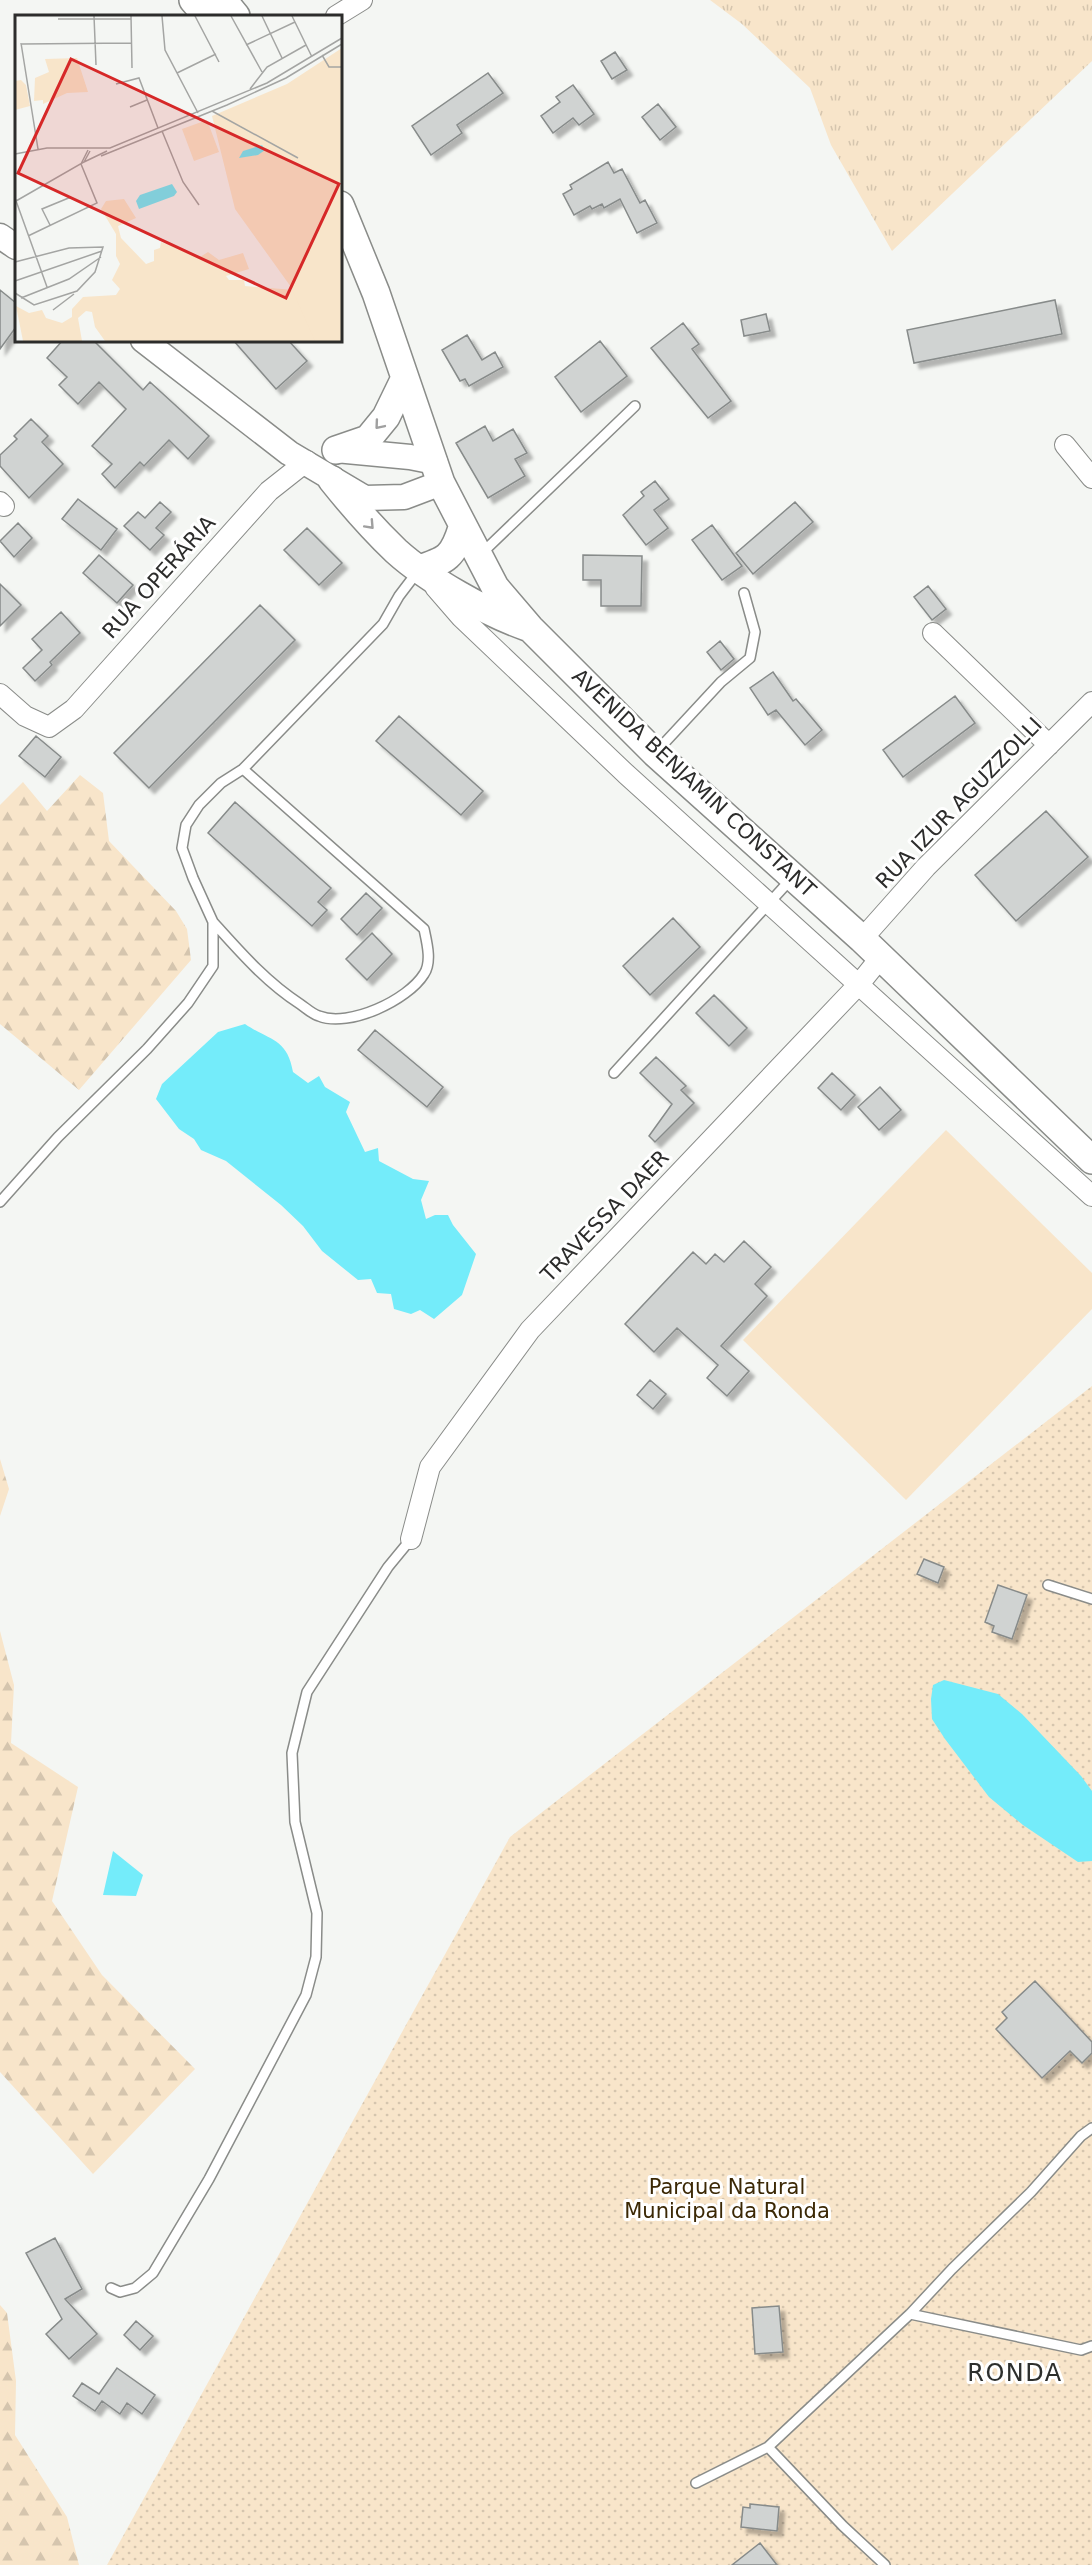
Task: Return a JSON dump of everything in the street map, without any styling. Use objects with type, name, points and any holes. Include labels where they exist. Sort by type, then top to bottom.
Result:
[{"type":"main road","points":[[193,0],[206,15]]},
{"type":"main road","points":[[223,0],[235,15]]},
{"type":"main road","name":"AVENIDA BENJAMIN CONSTANT","points":[[342,210],[376,293],[404,380],[438,472],[462,528],[495,587],[530,628],[655,753],[794,876],[1092,1160]]},
{"type":"main road","points":[[336,450],[368,439],[386,417],[404,380]]},
{"type":"main road","points":[[332,480],[368,524],[397,552],[419,569],[497,617],[530,628]]},
{"type":"main road","points":[[419,569],[444,561],[457,545],[462,528]]},
{"type":"street","points":[[338,15],[362,0]]},
{"type":"street","points":[[0,236],[15,246]]},
{"type":"street","points":[[146,342],[289,453],[307,461],[332,480],[365,498],[404,497],[438,472],[410,457],[336,450],[324,452],[307,461]]},
{"type":"street","points":[[1065,445],[1092,478]]},
{"type":"street","name":"RUA OPERÁRIA","points":[[0,694],[25,716],[49,728],[74,709],[269,491],[307,461]]},
{"type":"street","name":"AVENIDA BENJAMIN CONSTANT","points":[[419,569],[461,617],[626,774],[860,983],[1092,1196]]},
{"type":"street","points":[[933,633],[1049,745]]},
{"type":"street","name":"RUA IZUR AGUZZOLLI","points":[[871,948],[926,867],[1092,702]]},
{"type":"street","name":"TRAVESSA DAER","points":[[411,1539],[430,1467],[530,1330],[860,983],[871,948]]},
{"type":"lane","points":[[478,557],[635,406]]},
{"type":"lane","points":[[243,769],[424,930],[429,949],[426,972],[408,993],[379,1008],[344,1019],[320,1017],[280,991],[246,960],[213,922],[182,848],[186,825],[199,806],[221,783],[243,769],[383,624],[399,596],[419,569]]},
{"type":"lane","points":[[655,753],[721,682],[750,658],[755,632],[744,594]]},
{"type":"lane","points":[[614,1073],[794,876]]},
{"type":"lane","points":[[0,1202],[58,1137],[147,1049],[188,1003],[213,966],[213,922]]},
{"type":"lane","points":[[111,2288],[120,2292],[135,2288],[153,2273],[210,2179],[306,1995],[316,1957],[317,1913],[295,1822],[292,1753],[307,1692],[388,1567],[411,1539]]},
{"type":"lane","points":[[1048,1585],[1092,1599]]},
{"type":"lane","points":[[696,2483],[768,2447],[910,2313],[1031,2192],[1081,2136],[1092,2128]]},
{"type":"lane","points":[[910,2313],[1081,2350],[1092,2346]]},
{"type":"lane","points":[[768,2447],[843,2526],[885,2565]]},
{"type":"green space","points":[[710,0],[1092,0],[1092,61],[892,251],[831,145],[810,88],[742,24]]},
{"type":"green space","points":[[80,775],[103,793],[109,841],[176,911],[187,929],[191,960],[79,1090],[0,1024],[0,805],[23,782],[47,811]]},
{"type":"green space","points":[[946,1130],[1092,1273],[1092,1309],[906,1500],[743,1340]]},
{"type":"green space","name":"Parque Natural Municipal da Ronda","points":[[1092,1386],[1092,2565],[107,2565],[510,1837]]},
{"type":"green space","points":[[0,1459],[9,1489],[0,1516]]},
{"type":"green space","points":[[0,1631],[14,1685],[11,1743],[78,1787],[52,1901],[102,1975],[195,2069],[93,2174],[0,2072]]},
{"type":"green space","points":[[0,2305],[7,2313],[16,2381],[15,2435],[67,2517],[79,2565],[0,2565]]},
{"type":"water","points":[[245,1024],[282,1046],[293,1072],[308,1083],[319,1076],[325,1087],[350,1102],[346,1112],[365,1152],[378,1148],[379,1161],[413,1179],[429,1181],[421,1200],[426,1219],[435,1215],[448,1215],[476,1254],[462,1295],[434,1319],[420,1310],[411,1314],[394,1309],[391,1294],[377,1293],[371,1279],[358,1280],[322,1251],[303,1226],[281,1205],[226,1161],[201,1150],[194,1139],[179,1129],[156,1099],[162,1084],[218,1032]]},
{"type":"water","points":[[944,1680],[998,1694],[1022,1714],[1081,1776],[1092,1791],[1092,1861],[1078,1862],[1023,1825],[989,1797],[932,1719],[933,1685]]},
{"type":"water","points":[[113,1851],[143,1875],[136,1896],[103,1895]]},
{"type":"building","points":[[615,52],[627,70],[612,79],[601,61]]},
{"type":"building","points":[[488,73],[503,93],[457,125],[462,133],[431,155],[412,126]]},
{"type":"building","points":[[573,85],[594,114],[579,125],[573,118],[553,133],[541,116],[560,102],[556,97]]},
{"type":"building","points":[[658,104],[676,127],[660,140],[642,117]]},
{"type":"building","points":[[608,162],[614,173],[622,169],[640,203],[645,200],[657,223],[637,233],[620,199],[604,208],[602,204],[592,209],[590,206],[574,215],[563,194],[572,189],[570,185]]},
{"type":"building","points":[[0,290],[15,302],[15,328],[0,349]]},
{"type":"building","points":[[1055,300],[1062,334],[914,363],[907,330]]},
{"type":"building","points":[[766,314],[770,331],[744,336],[741,320]]},
{"type":"building","points":[[683,323],[699,344],[692,349],[731,401],[708,418],[651,348]]},
{"type":"building","points":[[467,335],[482,360],[495,352],[503,367],[469,386],[465,379],[460,381],[442,350]]},
{"type":"building","points":[[600,341],[627,376],[581,412],[555,377]]},
{"type":"building","points":[[61,342],[95,342],[143,390],[150,382],[209,436],[188,459],[169,440],[144,466],[140,462],[115,488],[102,474],[112,464],[92,446],[126,409],[99,382],[78,404],[59,385],[67,377],[47,358]]},
{"type":"building","points":[[235,342],[290,342],[307,361],[276,389]]},
{"type":"building","points":[[31,419],[48,436],[42,442],[63,464],[29,498],[0,466],[0,455],[17,439],[14,436]]},
{"type":"building","points":[[485,426],[493,441],[513,429],[527,453],[515,459],[525,476],[488,498],[456,443]]},
{"type":"building","points":[[655,481],[669,499],[654,510],[668,528],[646,545],[623,515],[644,496],[641,492]]},
{"type":"building","points":[[78,499],[117,529],[101,550],[62,519]]},
{"type":"building","points":[[160,502],[171,512],[156,528],[164,535],[150,550],[124,526],[138,512],[145,518]]},
{"type":"building","points":[[795,502],[813,522],[753,574],[736,553]]},
{"type":"building","points":[[18,523],[32,538],[14,557],[0,541]]},
{"type":"building","points":[[712,525],[742,566],[722,580],[692,540]]},
{"type":"building","points":[[307,528],[342,563],[319,585],[284,550]]},
{"type":"building","points":[[99,555],[133,585],[117,603],[83,573]]},
{"type":"building","points":[[583,555],[642,556],[641,606],[601,606],[601,580],[583,580]]},
{"type":"building","points":[[0,584],[21,605],[0,626]]},
{"type":"building","points":[[928,586],[946,609],[932,620],[914,597]]},
{"type":"building","points":[[260,605],[295,640],[149,788],[114,753]]},
{"type":"building","points":[[61,612],[80,633],[50,662],[52,665],[35,681],[23,668],[42,650],[32,639]]},
{"type":"building","points":[[720,641],[734,659],[721,670],[707,652]]},
{"type":"building","points":[[773,672],[793,701],[796,699],[822,730],[805,745],[776,710],[768,715],[750,688]]},
{"type":"building","points":[[955,696],[975,723],[903,777],[883,750]]},
{"type":"building","points":[[399,716],[483,791],[461,815],[376,741]]},
{"type":"building","points":[[36,736],[61,757],[45,777],[19,756]]},
{"type":"building","points":[[235,802],[331,888],[318,902],[327,910],[312,926],[208,833]]},
{"type":"building","points":[[1046,811],[1088,857],[1016,921],[975,875]]},
{"type":"building","points":[[366,893],[382,908],[357,935],[341,919]]},
{"type":"building","points":[[673,918],[700,947],[650,995],[623,966]]},
{"type":"building","points":[[372,933],[392,954],[367,980],[346,959]]},
{"type":"building","points":[[714,995],[747,1028],[729,1046],[696,1013]]},
{"type":"building","points":[[375,1030],[443,1087],[427,1107],[358,1050]]},
{"type":"building","points":[[656,1057],[686,1086],[681,1090],[694,1103],[655,1142],[649,1136],[672,1104],[640,1073]]},
{"type":"building","points":[[832,1073],[855,1095],[841,1110],[818,1088]]},
{"type":"building","points":[[880,1087],[901,1110],[879,1130],[858,1107]]},
{"type":"building","points":[[744,1241],[771,1267],[755,1284],[767,1296],[721,1346],[749,1371],[727,1396],[707,1378],[718,1365],[677,1328],[654,1352],[625,1324],[693,1252],[706,1264],[715,1254],[724,1262]]},
{"type":"building","points":[[650,1380],[666,1394],[653,1409],[637,1395]]},
{"type":"building","points":[[924,1559],[944,1567],[938,1583],[917,1574]]},
{"type":"building","points":[[998,1585],[1027,1595],[1012,1639],[992,1632],[994,1626],[985,1622]]},
{"type":"building","points":[[1035,1981],[1092,2042],[1092,2053],[1082,2063],[1070,2051],[1042,2078],[996,2029],[1007,2018],[1002,2012]]},
{"type":"building","points":[[55,2238],[82,2289],[65,2299],[97,2334],[69,2359],[46,2334],[62,2319],[26,2253]]},
{"type":"building","points":[[779,2306],[783,2352],[755,2354],[752,2308]]},
{"type":"building","points":[[136,2321],[153,2336],[140,2350],[124,2335]]},
{"type":"building","points":[[117,2368],[155,2395],[142,2414],[127,2403],[120,2414],[102,2401],[95,2411],[73,2396],[82,2383],[99,2394]]},
{"type":"building","points":[[750,2504],[779,2507],[777,2531],[741,2527],[743,2507],[750,2508]]},
{"type":"building","points":[[760,2543],[777,2565],[732,2565]]},
{"type":"district","name":"RONDA","points":[[1015,2373]]}]
